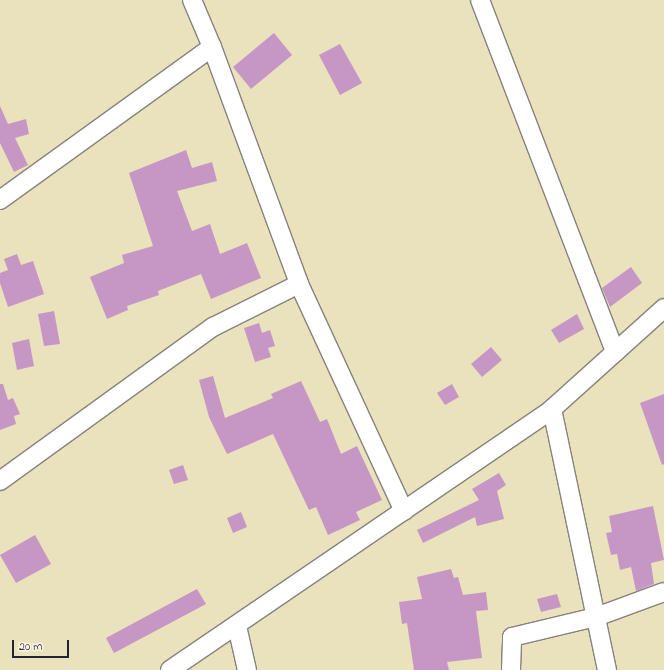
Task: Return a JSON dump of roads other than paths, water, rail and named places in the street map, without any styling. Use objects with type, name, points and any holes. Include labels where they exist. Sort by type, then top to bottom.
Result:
[{"type":"street","points":[[192,0],[212,47],[299,284],[404,511]]},
{"type":"street","points":[[480,0],[615,352]]},
{"type":"street","points":[[0,200],[212,47]]},
{"type":"street","points":[[0,482],[213,327],[299,284]]},
{"type":"street","points":[[170,670],[237,626],[552,409],[664,308]]},
{"type":"street","points":[[552,409],[607,670]]},
{"type":"street","points":[[511,670],[512,637],[596,617],[664,592]]},
{"type":"street","points":[[237,626],[247,670]]}]
